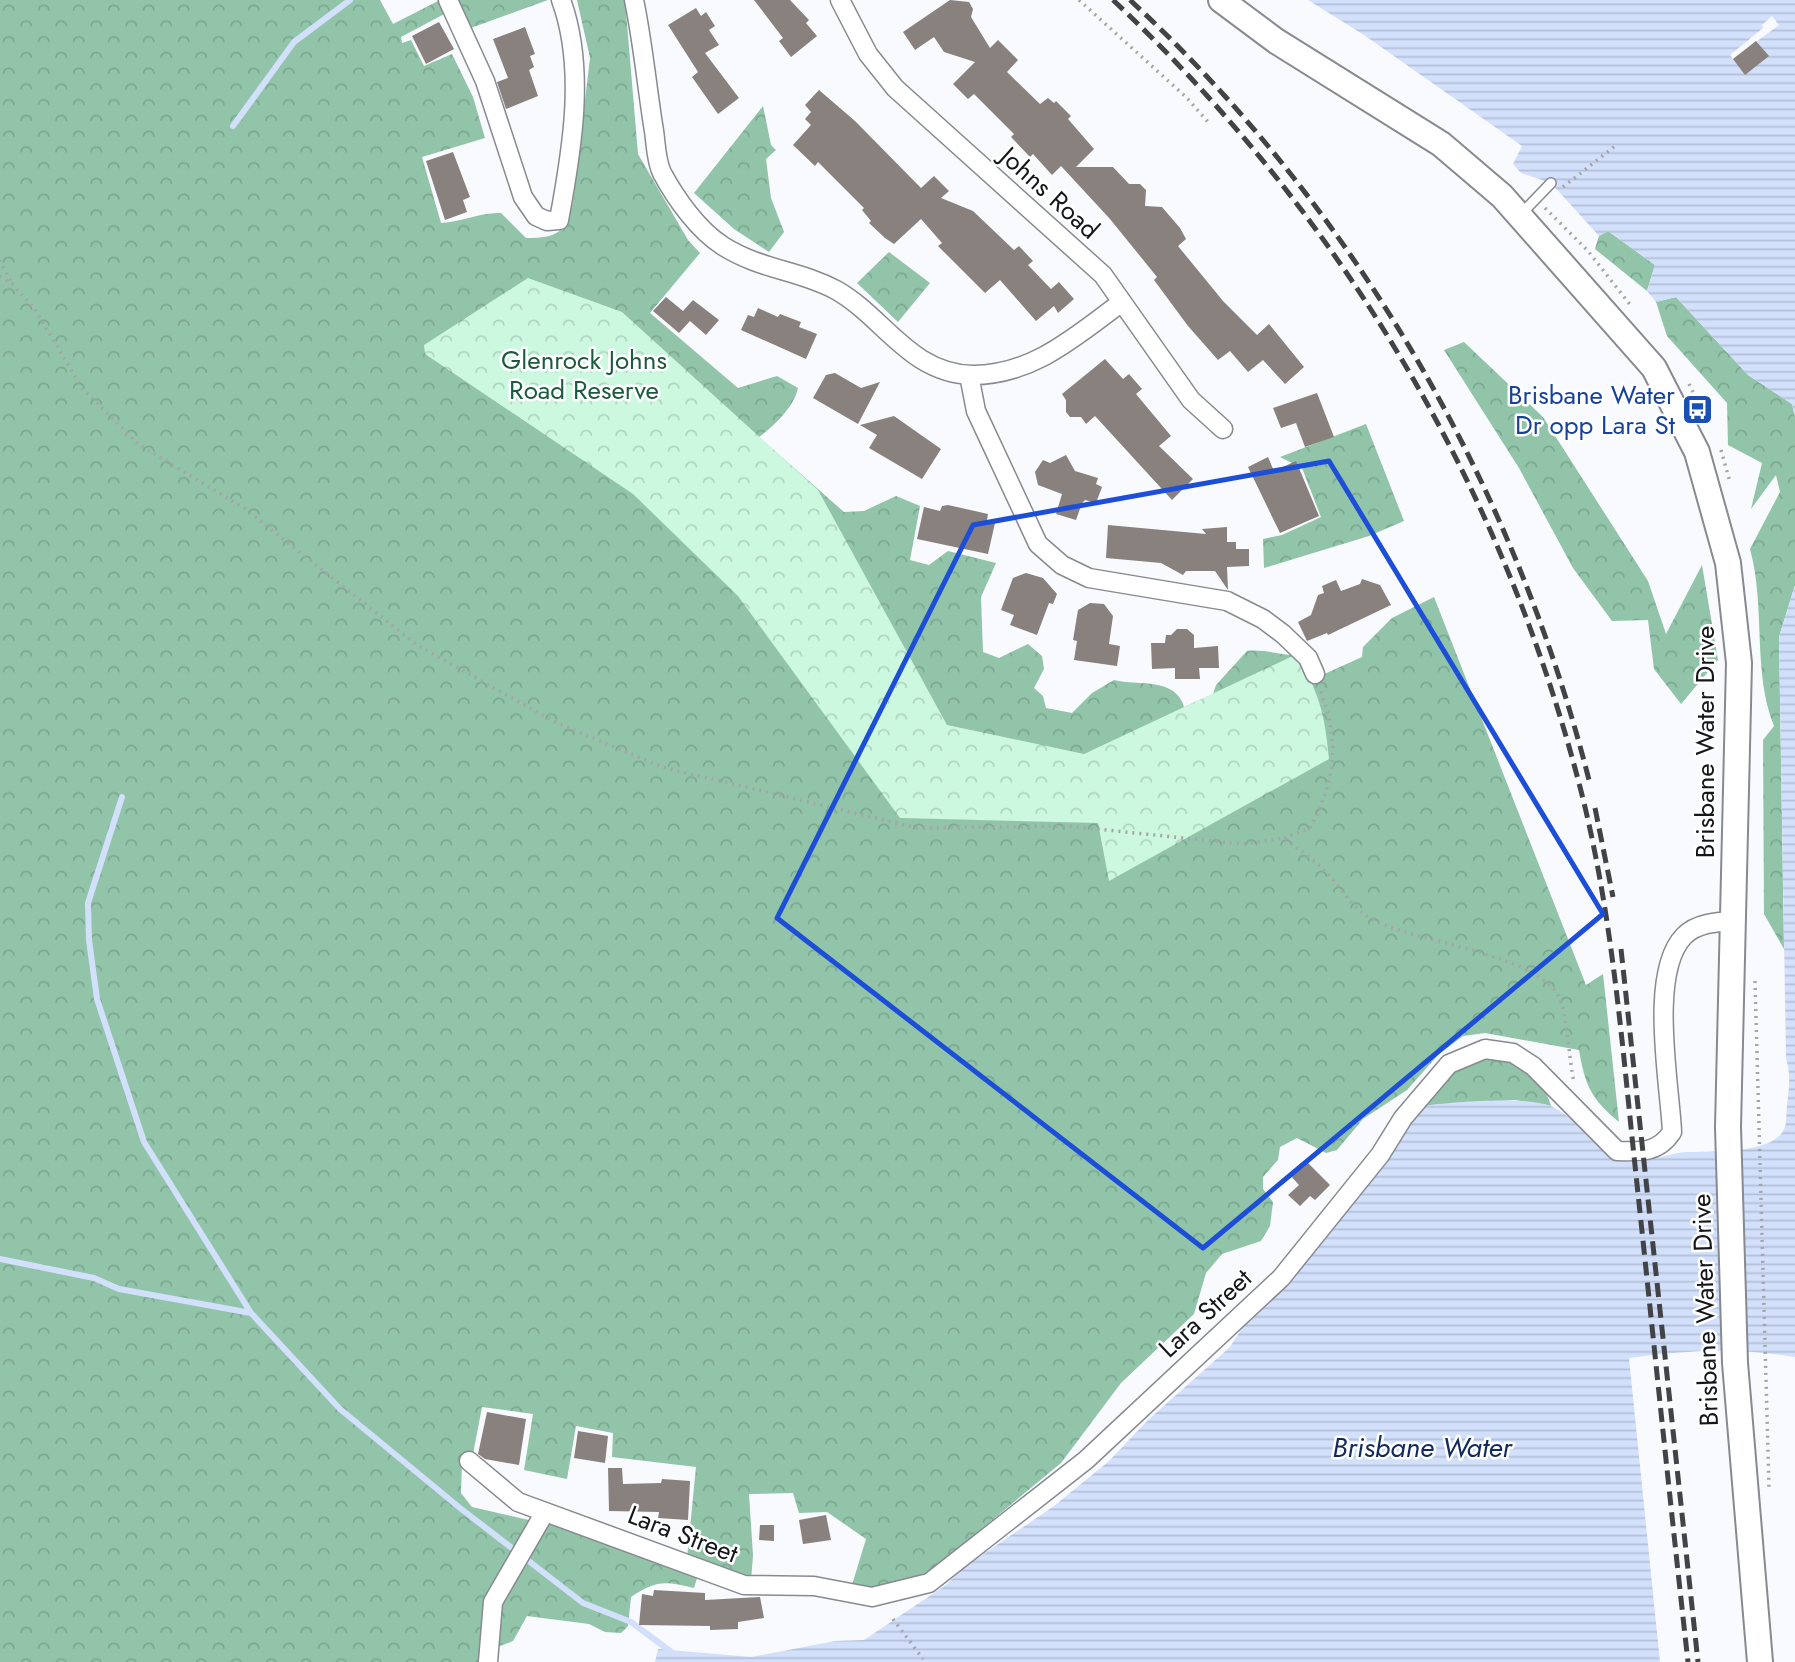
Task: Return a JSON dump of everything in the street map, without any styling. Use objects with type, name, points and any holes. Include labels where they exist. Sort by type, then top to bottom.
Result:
[{"type":"main road","name":"Brisbane Water Drive","points":[[1221,0],[1276,41],[1441,144],[1528,207],[1654,368],[1697,452],[1728,563],[1739,663],[1728,1127],[1735,1363],[1760,1662]]},
{"type":"street","points":[[448,0],[485,81],[523,197],[536,216],[547,221],[559,220],[574,100],[574,57],[569,22],[561,0]]},
{"type":"street","points":[[634,0],[660,170],[680,203],[721,244],[757,265],[810,278],[834,289],[860,304],[911,355],[944,370],[969,375],[999,373],[1036,363],[1122,302]]},
{"type":"street","name":"Johns Road","points":[[840,0],[868,54],[895,88],[1103,275],[1191,400],[1223,429]]},
{"type":"street","points":[[969,375],[976,411],[1038,544],[1062,565],[1090,578],[1227,601],[1263,619],[1283,634],[1308,658],[1315,674]]},
{"type":"street","name":"Lara Street","points":[[469,1461],[518,1502],[744,1585],[814,1586],[872,1597],[929,1583],[1086,1460],[1265,1293],[1307,1248],[1380,1155],[1403,1118],[1449,1063],[1485,1049],[1513,1053],[1533,1066],[1617,1151],[1643,1152],[1663,1146],[1672,1132],[1663,1013],[1670,966],[1684,936],[1712,922],[1734,921]]},
{"type":"street","points":[[488,1662],[493,1602],[545,1512]]},
{"type":"lane","points":[[1528,207],[1555,187]]},
{"type":"path","points":[[1079,0],[1186,97],[1208,122]]},
{"type":"path","points":[[1555,187],[1615,146]]},
{"type":"path","points":[[1528,207],[1588,251],[1632,308]]},
{"type":"path","points":[[0,260],[12,284]]},
{"type":"path","points":[[0,276],[12,284],[34,308],[82,388],[138,444],[244,509],[418,646],[557,723],[662,767],[917,828],[1067,826],[1242,844],[1284,838],[1310,828],[1334,770],[1328,712],[1315,674]]},
{"type":"path","points":[[1684,375],[1712,431]]},
{"type":"path","points":[[1717,442],[1727,463],[1731,490]]},
{"type":"path","points":[[1284,838],[1326,872],[1343,895],[1371,919],[1407,934],[1518,965],[1547,983],[1560,998],[1571,1070],[1583,1114]]},
{"type":"path","points":[[1755,975],[1761,1125],[1764,1374]]},
{"type":"path","points":[[893,1619],[923,1659]]},
{"type":"highlighted area","points":[[1329,461],[1603,914],[1203,1248],[777,918],[973,525]]},
{"type":"green space","points":[[0,0],[380,0],[393,24],[440,0],[448,12],[401,37],[402,43],[411,40],[424,66],[452,54],[473,97],[485,138],[422,157],[441,223],[501,213],[526,238],[546,237],[558,232],[567,221],[573,202],[590,58],[577,0],[625,0],[638,154],[688,240],[700,253],[650,313],[738,388],[777,376],[798,388],[788,409],[759,437],[844,512],[864,511],[896,496],[920,506],[910,560],[929,565],[948,551],[996,563],[981,597],[983,652],[999,658],[1028,644],[1042,656],[1044,669],[1034,688],[1043,696],[1046,708],[1072,713],[1092,693],[1114,680],[1165,687],[1180,697],[1184,707],[1213,694],[1216,685],[1247,651],[1295,655],[1311,680],[1362,657],[1363,647],[1392,618],[1434,597],[1586,985],[1603,974],[1619,1122],[1602,1106],[1591,1090],[1579,1050],[1485,1033],[1463,1036],[1439,1054],[1407,1090],[1363,1119],[1337,1150],[1326,1153],[1297,1138],[1280,1147],[1278,1160],[1263,1177],[1263,1189],[1273,1202],[1270,1226],[1261,1241],[1222,1254],[1206,1273],[1194,1314],[1121,1383],[1061,1463],[926,1575],[874,1590],[852,1585],[866,1539],[827,1512],[799,1513],[793,1493],[749,1494],[753,1555],[751,1581],[687,1558],[696,1467],[612,1457],[613,1433],[576,1426],[567,1479],[524,1470],[533,1414],[482,1407],[473,1454],[462,1463],[461,1493],[472,1507],[533,1521],[509,1564],[483,1662],[0,1662]]},
{"type":"green space","points":[[455,0],[548,0],[468,29]]},
{"type":"green space","points":[[763,106],[771,145],[776,150],[766,159],[771,198],[784,232],[769,252],[734,229],[694,193]]},
{"type":"green space","points":[[1608,231],[1655,265],[1647,291],[1595,249],[1599,236]]},
{"type":"green space","points":[[889,252],[930,283],[898,322],[857,283]]},
{"type":"green space","name":"Glenrock Johns Road Reserve","points":[[528,278],[622,312],[818,490],[947,725],[1084,754],[1295,655],[1320,705],[1329,759],[1109,881],[1098,823],[900,818],[738,596],[633,494],[425,354],[424,345]]},
{"type":"green space","points":[[1676,297],[1748,375],[1792,404],[1795,416],[1795,585],[1779,637],[1784,949],[1764,914],[1763,740],[1774,726],[1763,683],[1755,571],[1750,549],[1780,492],[1776,475],[1751,509],[1762,463],[1728,445],[1727,403],[1667,336],[1656,302]]},
{"type":"green space","points":[[1464,342],[1543,417],[1648,581],[1666,634],[1702,565],[1718,660],[1681,704],[1654,669],[1648,620],[1612,621],[1573,568],[1519,468],[1444,350]]},
{"type":"green space","points":[[1366,424],[1404,521],[1369,536],[1264,568],[1263,539],[1282,535],[1321,517],[1302,468],[1280,457]]},
{"type":"green space","points":[[1481,1056],[1504,1060],[1533,1076],[1547,1094],[1551,1106],[1515,1100],[1423,1106],[1459,1066]]},
{"type":"green space","points":[[546,1520],[698,1575],[694,1588],[661,1583],[640,1591],[631,1597],[628,1626],[621,1633],[605,1632],[589,1624],[527,1616],[513,1641],[492,1649],[497,1603]]},
{"type":"water","points":[[1308,0],[1795,0],[1795,416],[1792,404],[1748,375],[1676,297],[1656,302],[1647,291],[1655,265],[1608,231],[1599,236],[1551,183],[1521,173],[1513,164],[1522,146],[1364,35]]},
{"type":"water","name":"Brisbane Water","points":[[1795,585],[1795,1357],[1712,1351],[1629,1358],[1660,1662],[655,1662],[658,1649],[751,1657],[835,1641],[864,1640],[946,1585],[963,1568],[1054,1506],[1109,1461],[1148,1420],[1230,1347],[1244,1325],[1382,1163],[1423,1106],[1524,1101],[1551,1106],[1568,1117],[1604,1152],[1621,1161],[1630,1162],[1686,1152],[1740,1150],[1769,1143],[1779,1136],[1786,1125],[1789,1070],[1786,1058],[1779,637]]},
{"type":"pier","points":[[1772,16],[1779,25],[1733,59],[1730,55],[1763,28],[1762,25]]},
{"type":"building","points":[[754,0],[790,0],[809,20],[806,23],[817,36],[791,57],[779,41],[783,38]]},
{"type":"building","points":[[950,0],[969,2],[973,9],[971,17],[990,48],[998,40],[1018,60],[1007,72],[1040,104],[1048,98],[1054,103],[1056,101],[1071,116],[1068,119],[1094,149],[1076,167],[1113,167],[1129,184],[1140,184],[1146,190],[1145,206],[1162,207],[1180,228],[1186,239],[1178,246],[1223,301],[1257,335],[1269,324],[1304,367],[1285,384],[1263,360],[1248,372],[1230,351],[1218,360],[1188,326],[1154,280],[1157,277],[1110,219],[1061,166],[1052,175],[1033,154],[1030,157],[1011,137],[1014,134],[974,94],[968,99],[953,84],[975,62],[944,52],[934,37],[915,50],[903,32]]},
{"type":"building","points":[[696,8],[701,16],[706,12],[715,26],[709,30],[719,45],[705,53],[739,98],[718,114],[692,77],[698,72],[668,25]]},
{"type":"building","points":[[439,22],[454,49],[426,64],[412,36]]},
{"type":"building","points":[[525,27],[535,54],[530,56],[534,67],[529,70],[538,96],[506,109],[497,82],[508,78],[493,39]]},
{"type":"building","points":[[1756,41],[1769,56],[1745,75],[1733,59]]},
{"type":"building","points":[[819,90],[855,121],[921,188],[934,176],[949,191],[941,198],[973,211],[1014,250],[1019,246],[1033,261],[1028,265],[1051,289],[1059,282],[1074,299],[1058,313],[1054,306],[1036,321],[1000,280],[985,293],[938,246],[942,243],[921,219],[894,244],[885,238],[869,223],[871,221],[862,210],[864,208],[818,162],[815,166],[793,145],[811,125],[805,119],[811,112],[805,105]]},
{"type":"building","points":[[453,152],[470,197],[463,200],[467,212],[445,220],[426,161]]},
{"type":"building","points":[[666,297],[683,311],[693,300],[719,320],[706,335],[690,321],[679,333],[653,311]]},
{"type":"building","points":[[758,308],[778,317],[780,314],[801,322],[799,327],[817,334],[806,359],[741,330],[748,315],[754,317]]},
{"type":"building","points":[[1105,359],[1123,379],[1129,374],[1142,389],[1136,394],[1171,436],[1159,446],[1193,479],[1172,500],[1095,416],[1086,424],[1081,417],[1070,417],[1066,412],[1066,400],[1062,394]]},
{"type":"building","points":[[835,373],[861,388],[880,382],[858,424],[813,398],[826,375]]},
{"type":"building","points":[[1317,393],[1334,437],[1305,447],[1296,423],[1281,428],[1273,408]]},
{"type":"building","points":[[894,416],[941,449],[922,479],[869,448],[877,435],[860,425]]},
{"type":"building","points":[[1066,455],[1075,471],[1098,478],[1096,484],[1102,487],[1096,503],[1085,500],[1082,503],[1076,520],[1056,514],[1062,494],[1038,485],[1035,472],[1043,460],[1050,463]]},
{"type":"building","points":[[1268,457],[1274,471],[1296,461],[1319,516],[1280,533],[1248,467]]},
{"type":"building","points":[[942,506],[988,514],[987,520],[995,523],[988,554],[917,539],[924,507],[940,511]]},
{"type":"building","points":[[1108,525],[1206,534],[1202,529],[1227,527],[1227,542],[1236,542],[1236,549],[1249,549],[1249,566],[1227,567],[1228,590],[1215,571],[1186,571],[1183,575],[1161,563],[1106,558]]},
{"type":"building","points":[[1026,573],[1043,578],[1057,594],[1053,604],[1049,603],[1037,635],[1010,625],[1014,615],[1001,610],[1013,578]]},
{"type":"building","points":[[1362,579],[1380,585],[1391,605],[1328,635],[1327,633],[1307,641],[1298,622],[1311,615],[1318,595],[1324,593],[1322,586],[1336,580],[1341,591],[1360,584]]},
{"type":"building","points":[[1090,603],[1104,604],[1113,616],[1109,644],[1120,646],[1117,666],[1074,660],[1077,641],[1073,640],[1078,610]]},
{"type":"building","points":[[1177,629],[1187,629],[1194,635],[1194,648],[1218,646],[1219,668],[1199,668],[1200,679],[1175,679],[1175,668],[1152,669],[1151,643],[1165,643],[1166,635],[1171,635]]},
{"type":"building","points":[[1305,1160],[1330,1185],[1315,1200],[1310,1196],[1300,1206],[1288,1195],[1299,1185],[1289,1174]]},
{"type":"building","points":[[487,1412],[526,1419],[519,1465],[485,1459],[478,1454]]},
{"type":"building","points":[[578,1431],[608,1436],[605,1463],[574,1458]]},
{"type":"building","points":[[608,1468],[622,1468],[623,1484],[661,1483],[662,1479],[690,1481],[688,1520],[658,1518],[659,1512],[609,1511]]},
{"type":"building","points":[[826,1515],[831,1540],[803,1544],[799,1520]]},
{"type":"building","points":[[760,1525],[774,1525],[774,1541],[759,1540]]},
{"type":"building","points":[[654,1590],[705,1593],[705,1600],[760,1597],[764,1618],[738,1622],[738,1629],[710,1630],[710,1626],[639,1625],[642,1594],[653,1596]]},
{"type":"waterway","points":[[233,126],[294,42],[350,0]]},
{"type":"waterway","points":[[122,797],[88,903],[89,940],[97,999],[144,1142],[251,1313],[340,1409],[460,1508],[583,1603],[631,1622],[670,1651]]},
{"type":"waterway","points":[[0,1259],[94,1278],[119,1289],[251,1313]]},
{"type":"railway","points":[[1113,0],[1195,83],[1271,170],[1340,263],[1402,360],[1458,462],[1506,567],[1547,676],[1591,832],[1607,924],[1688,1662]]},
{"type":"railway","points":[[1130,0],[1211,81],[1286,168],[1354,260],[1415,357],[1470,458],[1517,563],[1557,670],[1589,780]]},
{"type":"railway","points":[[1595,808],[1613,897]]},
{"type":"railway","points":[[1621,949],[1698,1662]]},
{"type":"place","name":"Brisbane Water Dr opp Lara St","points":[[1698,410]]}]
